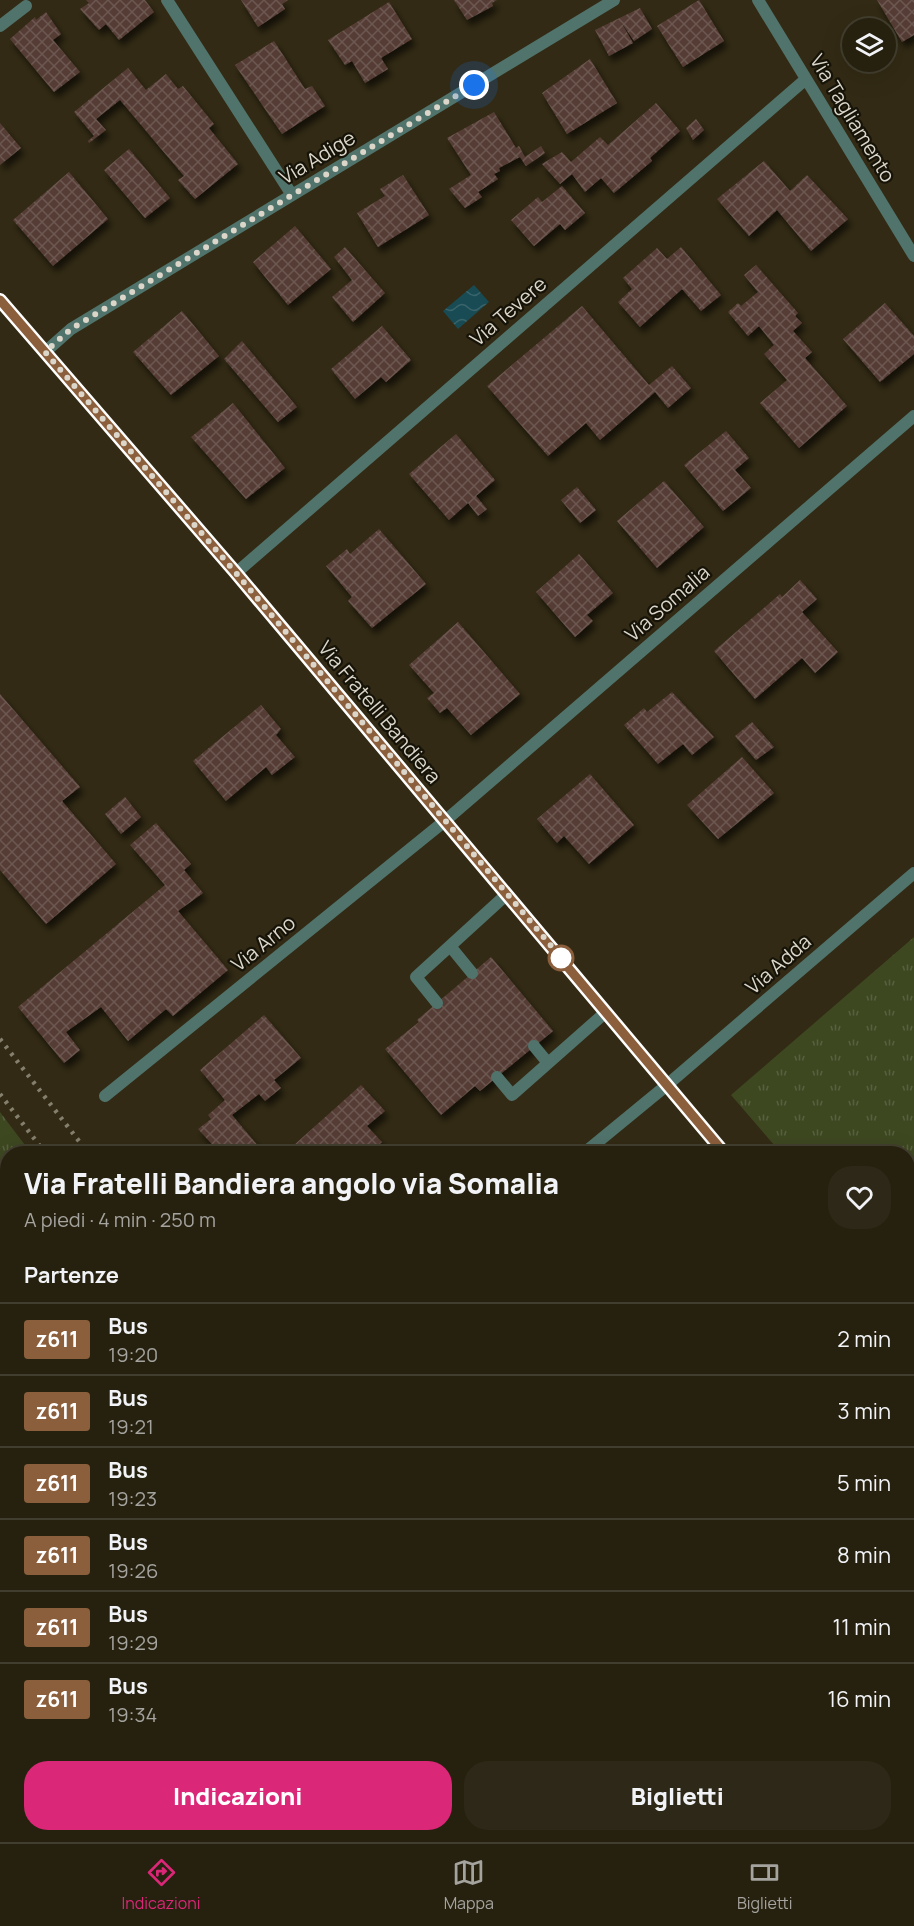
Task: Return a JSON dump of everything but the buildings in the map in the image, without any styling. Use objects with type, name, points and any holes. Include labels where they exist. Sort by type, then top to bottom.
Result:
[{"type":"street","points":[[166,0],[292,195]]},
{"type":"street","points":[[588,0],[596,11]]},
{"type":"street","name":"Via Adige","points":[[45,352],[71,329],[614,0]]},
{"type":"street","name":"Via Tagliamento","points":[[758,0],[914,256]]},
{"type":"street","points":[[0,26],[26,6]]},
{"type":"street","name":"Via Tevere","points":[[236,573],[806,79]]},
{"type":"street","name":"Via Fratelli Bandiera","points":[[0,300],[446,820],[718,1146]]},
{"type":"street","name":"Via Somalia","points":[[446,820],[914,416]]},
{"type":"street","name":"Via Arno","points":[[105,1096],[446,820]]},
{"type":"street","name":"Via Adda","points":[[593,1146],[914,873]]},
{"type":"street","points":[[437,1003],[416,977],[507,894]]},
{"type":"street","points":[[450,946],[472,973]]},
{"type":"street","points":[[497,1077],[512,1095],[606,1012]]},
{"type":"street","points":[[534,1046],[548,1063]]},
{"type":"green space","points":[[914,937],[914,1146],[775,1146],[731,1095]]},
{"type":"green space","points":[[0,1112],[26,1146],[0,1146]]},
{"type":"water","points":[[474,285],[489,302],[458,329],[443,311]]},
{"type":"railway","points":[[0,1039],[83,1146]]},
{"type":"railway","points":[[0,1094],[40,1146]]},
{"type":"bus line","name":"z611","points":[[0,300],[446,820],[718,1146]]},
{"type":"route","points":[[474,85],[71,329],[45,352],[236,573],[564,961],[561,958]]}]
